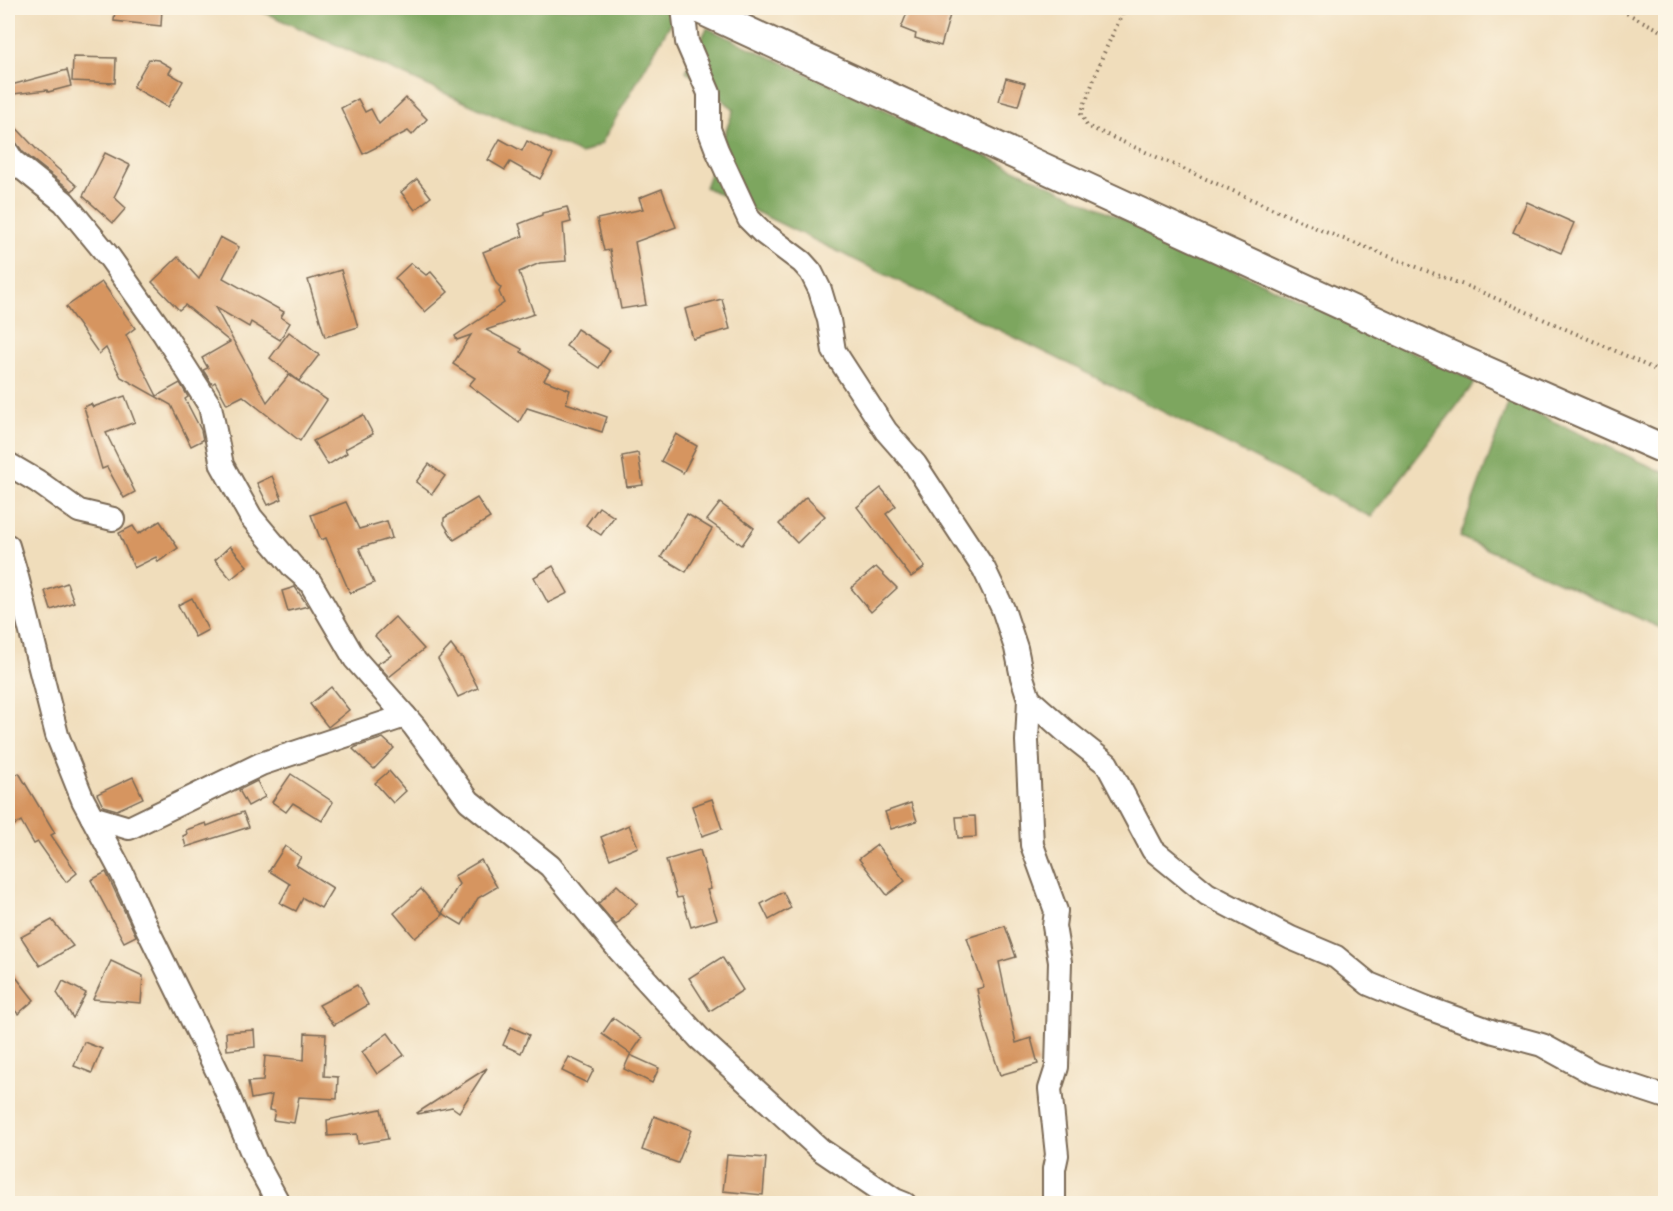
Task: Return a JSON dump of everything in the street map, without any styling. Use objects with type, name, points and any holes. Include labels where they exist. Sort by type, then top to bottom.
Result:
[{"type":"main road","points":[[697,8],[1450,355],[1665,450]]},
{"type":"street","points":[[683,8],[687,42],[709,93],[709,129],[749,219],[811,272],[820,290],[829,320],[834,351],[886,431],[915,464],[984,570],[1003,609],[1029,699],[1027,741],[1032,845],[1056,911],[1054,926],[1060,962],[1057,1067],[1050,1089],[1057,1155],[1054,1169],[1054,1203]]},
{"type":"street","points":[[8,153],[13,161],[64,202],[110,258],[164,334],[210,406],[222,465],[251,517],[293,567],[310,582],[355,658],[405,716],[469,801],[550,866],[619,950],[700,1039],[821,1150],[895,1200],[905,1203]]},
{"type":"street","points":[[8,464],[37,481],[79,511],[113,519]]},
{"type":"street","points":[[8,546],[57,735],[82,800],[122,873],[222,1080],[255,1160],[279,1203]]},
{"type":"street","points":[[1029,699],[1107,764],[1154,850],[1207,894],[1291,938],[1336,957],[1369,984],[1494,1032],[1542,1045],[1593,1073],[1665,1097]]},
{"type":"street","points":[[92,817],[129,828],[261,764],[405,716]]},
{"type":"path","points":[[1125,8],[1103,55],[1081,114],[1087,126],[1323,231],[1479,291],[1665,375]]},
{"type":"path","points":[[1617,8],[1665,33]]},
{"type":"green space","points":[[254,8],[662,8],[676,14],[601,144],[581,154]]},
{"type":"green space","points":[[707,28],[1476,381],[1371,517],[1057,358],[705,187],[734,109],[686,71]]},
{"type":"green space","points":[[1509,401],[1665,473],[1665,630],[1460,537]]},
{"type":"building","points":[[115,8],[162,8],[161,26],[114,21]]},
{"type":"building","points":[[909,8],[952,8],[941,46],[915,38],[916,34],[901,28]]},
{"type":"building","points":[[73,57],[116,58],[115,83],[72,81]]},
{"type":"building","points":[[149,59],[158,60],[172,68],[169,73],[183,81],[168,107],[133,87]]},
{"type":"building","points":[[67,70],[71,86],[48,92],[47,90],[13,94],[11,85]]},
{"type":"building","points":[[1006,78],[1025,83],[1018,106],[999,101]]},
{"type":"building","points":[[406,98],[427,119],[412,135],[408,131],[363,154],[341,108],[358,99],[365,112],[371,109],[379,124]]},
{"type":"building","points":[[8,119],[39,152],[77,186],[72,191],[23,152],[15,141],[8,140]]},
{"type":"building","points":[[500,139],[522,151],[527,141],[553,155],[540,179],[510,162],[505,170],[488,160]]},
{"type":"building","points":[[105,153],[130,165],[114,197],[126,208],[113,223],[83,196]]},
{"type":"building","points":[[417,179],[431,197],[415,210],[401,192]]},
{"type":"building","points":[[662,189],[676,227],[635,242],[646,305],[621,309],[610,250],[604,251],[597,219],[643,209],[639,198]]},
{"type":"building","points":[[1527,202],[1574,223],[1561,253],[1513,232]]},
{"type":"building","points":[[567,207],[571,222],[563,224],[566,261],[540,263],[519,272],[534,314],[486,330],[522,349],[521,352],[550,370],[544,380],[570,390],[566,403],[607,417],[602,432],[527,408],[519,422],[469,385],[475,378],[453,364],[471,335],[457,340],[455,336],[504,303],[499,292],[501,288],[496,283],[483,252],[523,236],[519,224],[542,215],[542,213]]},
{"type":"building","points":[[220,237],[239,247],[223,278],[284,312],[281,317],[290,323],[280,340],[251,322],[249,327],[215,307],[267,402],[289,375],[327,400],[300,441],[243,396],[227,404],[215,382],[212,384],[203,370],[208,368],[202,358],[230,342],[185,305],[179,310],[152,282],[178,257],[199,279]]},
{"type":"building","points":[[411,263],[426,275],[431,272],[448,292],[425,312],[395,278]]},
{"type":"building","points":[[341,270],[358,327],[325,337],[308,280]]},
{"type":"building","points":[[102,282],[135,328],[126,335],[157,396],[180,383],[188,397],[185,399],[201,430],[203,440],[191,446],[171,405],[121,377],[106,348],[99,354],[66,307]]},
{"type":"building","points":[[722,299],[730,329],[693,339],[685,309]]},
{"type":"building","points":[[577,329],[610,350],[599,368],[566,346]]},
{"type":"building","points":[[289,332],[319,355],[299,381],[270,358]]},
{"type":"building","points":[[125,396],[135,422],[106,433],[135,492],[124,498],[107,467],[102,469],[84,407],[91,404],[93,407]]},
{"type":"building","points":[[363,415],[373,434],[345,449],[347,453],[328,465],[313,441]]},
{"type":"building","points":[[676,434],[697,446],[683,473],[661,461]]},
{"type":"building","points":[[638,453],[643,485],[627,487],[622,456]]},
{"type":"building","points":[[429,464],[445,476],[432,494],[416,482]]},
{"type":"building","points":[[272,476],[282,499],[268,505],[257,483]]},
{"type":"building","points":[[881,488],[896,506],[886,514],[925,567],[911,577],[857,507]]},
{"type":"building","points":[[806,497],[825,516],[797,543],[779,524]]},
{"type":"building","points":[[477,498],[490,518],[454,540],[444,524],[444,518]]},
{"type":"building","points":[[346,502],[359,529],[387,521],[392,538],[359,548],[374,583],[350,593],[326,538],[321,540],[311,515]]},
{"type":"building","points":[[720,503],[754,528],[742,545],[707,520]]},
{"type":"building","points":[[599,507],[614,517],[601,535],[586,525]]},
{"type":"building","points":[[687,514],[712,529],[686,572],[661,557]]},
{"type":"building","points":[[160,521],[178,548],[158,562],[156,557],[134,568],[119,533],[133,526],[138,534]]},
{"type":"building","points":[[230,546],[247,566],[231,579],[215,560]]},
{"type":"building","points":[[553,566],[568,593],[548,603],[534,577]]},
{"type":"building","points":[[876,567],[897,588],[871,612],[851,588]]},
{"type":"building","points":[[67,583],[74,602],[51,610],[45,591]]},
{"type":"building","points":[[295,587],[308,606],[288,611],[282,591]]},
{"type":"building","points":[[192,598],[208,630],[195,637],[178,605]]},
{"type":"building","points":[[395,617],[424,649],[389,677],[377,664],[392,655],[375,636]]},
{"type":"building","points":[[451,645],[462,657],[478,688],[458,697],[438,659]]},
{"type":"building","points":[[331,687],[349,710],[328,727],[310,704]]},
{"type":"building","points":[[383,738],[394,748],[374,769],[353,749]]},
{"type":"building","points":[[389,771],[406,791],[393,803],[375,783]]},
{"type":"building","points":[[19,773],[55,833],[51,835],[77,873],[66,882],[38,842],[34,844],[21,821],[8,829],[8,780]]},
{"type":"building","points":[[291,774],[333,802],[322,821],[293,803],[286,812],[272,802]]},
{"type":"building","points":[[133,777],[143,798],[117,810],[103,806],[97,794]]},
{"type":"building","points":[[257,781],[265,797],[248,806],[239,790]]},
{"type":"building","points":[[712,799],[722,829],[702,836],[692,806]]},
{"type":"building","points":[[911,803],[917,821],[891,829],[885,812]]},
{"type":"building","points":[[243,812],[249,827],[186,847],[183,836],[187,834],[186,830],[206,823],[207,826]]},
{"type":"building","points":[[975,816],[976,837],[958,838],[956,817]]},
{"type":"building","points":[[629,825],[638,847],[610,859],[601,837]]},
{"type":"building","points":[[877,845],[905,881],[887,895],[859,859]]},
{"type":"building","points":[[285,846],[301,857],[296,865],[333,888],[321,908],[303,898],[296,911],[280,903],[290,884],[269,871]]},
{"type":"building","points":[[700,850],[711,889],[707,890],[717,919],[691,927],[682,897],[677,898],[666,860]]},
{"type":"building","points":[[481,860],[497,887],[478,898],[462,925],[442,913],[459,884],[454,876]]},
{"type":"building","points":[[106,872],[136,936],[124,942],[91,880]]},
{"type":"building","points":[[617,885],[637,904],[616,925],[598,904]]},
{"type":"building","points":[[421,889],[443,915],[415,938],[394,913]]},
{"type":"building","points":[[783,892],[791,908],[769,920],[761,904]]},
{"type":"building","points":[[52,920],[73,946],[40,966],[21,937]]},
{"type":"building","points":[[1005,926],[1016,957],[999,962],[1016,1043],[1031,1038],[1038,1064],[1000,1075],[985,1028],[977,989],[984,987],[967,938]]},
{"type":"building","points":[[722,957],[743,990],[710,1011],[689,978]]},
{"type":"building","points":[[111,961],[143,976],[141,1003],[93,999]]},
{"type":"building","points":[[8,967],[34,1000],[18,1014],[8,1002]]},
{"type":"building","points":[[63,981],[86,993],[73,1018],[57,993]]},
{"type":"building","points":[[357,985],[368,1005],[334,1025],[319,1005]]},
{"type":"building","points":[[613,1018],[642,1038],[631,1054],[602,1034]]},
{"type":"building","points":[[511,1027],[529,1035],[521,1053],[503,1045]]},
{"type":"building","points":[[254,1030],[255,1047],[227,1050],[226,1032]]},
{"type":"building","points":[[305,1033],[326,1034],[324,1076],[338,1077],[337,1099],[299,1097],[294,1123],[273,1120],[275,1111],[269,1110],[272,1095],[251,1099],[248,1082],[263,1081],[265,1056],[304,1060]]},
{"type":"building","points":[[388,1033],[404,1055],[377,1074],[362,1052]]},
{"type":"building","points":[[84,1042],[102,1049],[92,1073],[74,1066]]},
{"type":"building","points":[[630,1055],[659,1068],[652,1083],[624,1069]]},
{"type":"building","points":[[569,1057],[594,1069],[587,1083],[562,1071]]},
{"type":"building","points":[[487,1068],[459,1112],[452,1107],[417,1113]]},
{"type":"building","points":[[381,1109],[388,1139],[358,1144],[357,1134],[328,1136],[327,1120]]},
{"type":"building","points":[[654,1116],[691,1130],[678,1163],[642,1150]]},
{"type":"building","points":[[727,1155],[766,1158],[763,1195],[723,1191]]}]
